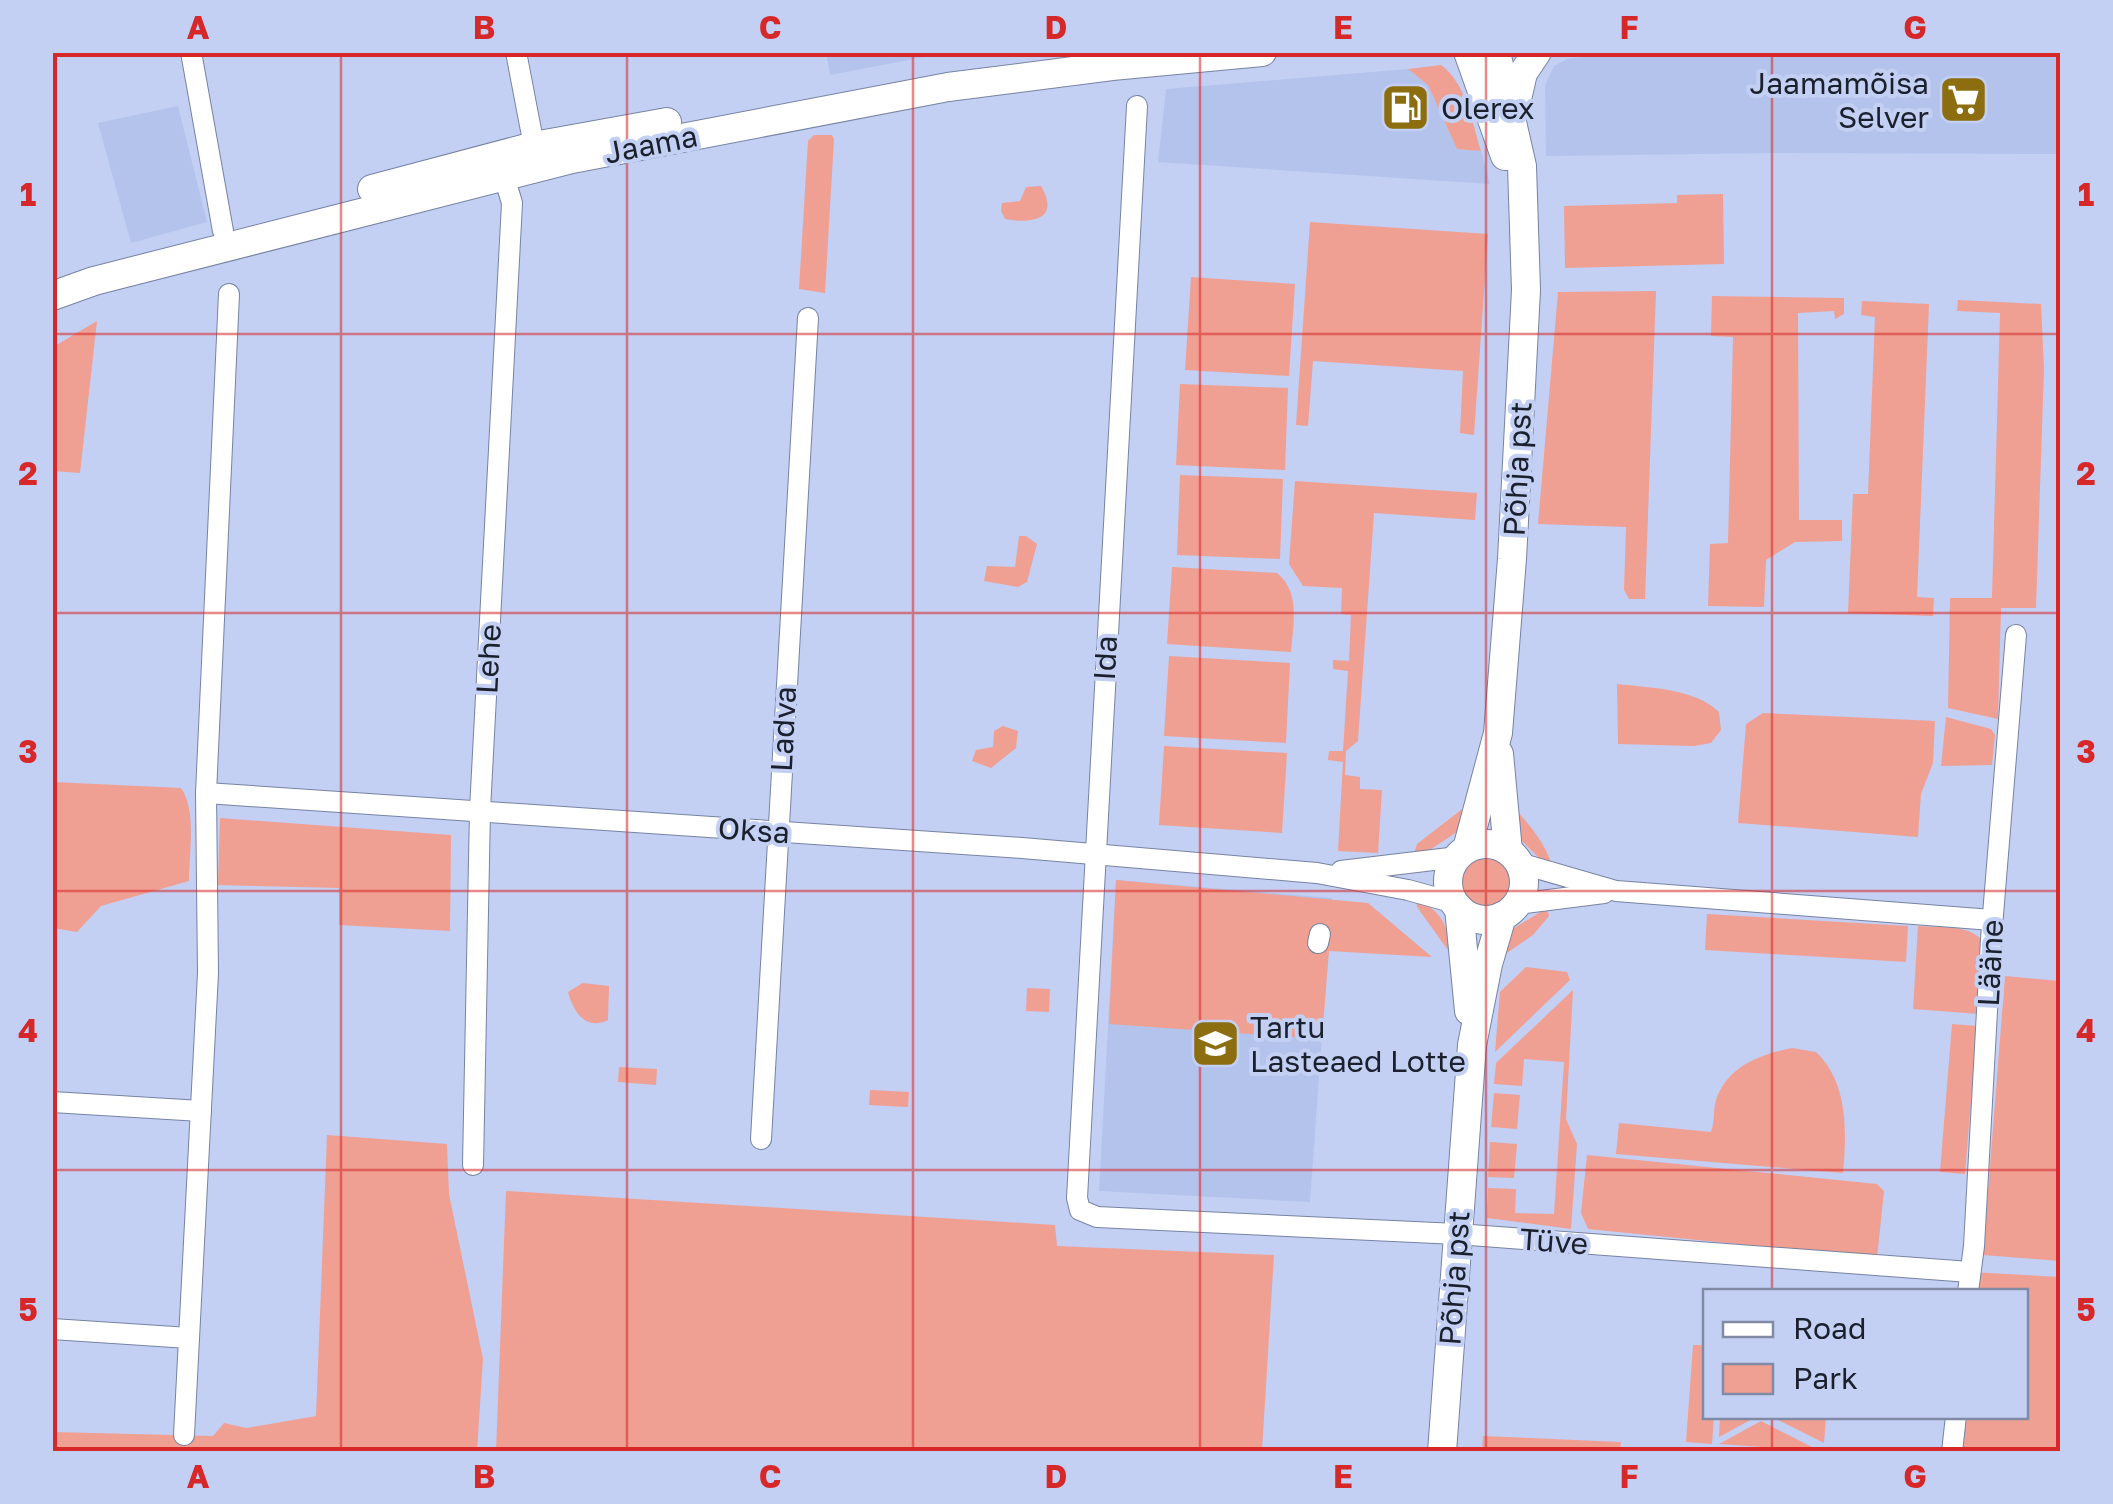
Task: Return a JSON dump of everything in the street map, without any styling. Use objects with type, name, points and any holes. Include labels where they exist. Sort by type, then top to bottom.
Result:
[{"type":"main road","name":"Jaama","points":[[52,296],[501,164],[534,146],[1072,52]]},
{"type":"main road","name":"Jaama","points":[[52,279],[223,231],[501,164],[948,86],[1262,52]]},
{"type":"main road","name":"Põhja pst","points":[[1468,52],[1523,204]]},
{"type":"main road","name":"Põhja pst","points":[[1496,52],[1522,166],[1526,290],[1498,733],[1513,857]]},
{"type":"main road","points":[[1513,119],[1523,74],[1537,52]]},
{"type":"main road","name":"Põhja pst","points":[[1463,853],[1498,733]]},
{"type":"main road","points":[[1488,844],[1513,857],[1524,879],[1510,910],[1480,919],[1457,906],[1448,884],[1449,874],[1463,853],[1488,844]]},
{"type":"main road","name":"Põhja pst","points":[[1457,906],[1472,1046]]},
{"type":"main road","name":"Põhja pst","points":[[1442,1452],[1472,1046],[1488,964],[1510,910]]},
{"type":"street","points":[[191,52],[223,231]]},
{"type":"street","points":[[516,52],[534,146]]},
{"type":"street","name":"Ida","points":[[1080,1210],[1094,855],[1137,106]]},
{"type":"street","name":"Lehe","points":[[474,1165],[480,810],[512,203],[501,164]]},
{"type":"street","points":[[184,1435],[208,972],[207,786],[229,294]]},
{"type":"street","name":"Ladva","points":[[761,1140],[808,318]]},
{"type":"street","name":"Lääne","points":[[1969,1282],[1992,920],[2016,635]]},
{"type":"street","name":"Oksa","points":[[207,786],[1317,873],[1408,890],[1457,906]]},
{"type":"street","name":"Oksa","points":[[1317,873],[1463,853]]},
{"type":"street","points":[[1513,857],[1616,892]]},
{"type":"street","points":[[1510,910],[1616,892],[1992,920]]},
{"type":"street","points":[[52,1102],[200,1111]]},
{"type":"street","name":"Tüve","points":[[1080,1210],[1096,1217],[1457,1234],[1969,1282]]},
{"type":"street","points":[[52,1329],[189,1338]]},
{"type":"street","points":[[1952,1452],[1956,1419]]},
{"type":"shaded area","points":[[826,52],[945,52],[945,53],[830,75]]},
{"type":"shaded area","points":[[1615,53],[2060,53],[2060,154],[1546,156],[1545,85],[1554,66],[1567,59]]},
{"type":"shaded area","points":[[1408,69],[1428,85],[1457,149],[1481,151],[1490,184],[1158,162],[1166,89]]},
{"type":"shaded area","points":[[178,106],[207,222],[131,243],[98,123]]},
{"type":"shaded area","name":"Tartu Lasteaed Lotte","points":[[1116,880],[1332,898],[1310,1202],[1099,1191]]},
{"type":"green space","points":[[1441,65],[1462,92],[1481,151],[1457,149],[1428,85],[1408,69]]},
{"type":"green space","points":[[814,135],[832,135],[834,139],[825,293],[799,289],[808,141]]},
{"type":"green space","points":[[1041,186],[1046,197],[1045,213],[1033,220],[1005,219],[1002,203],[1020,201],[1026,187]]},
{"type":"green space","points":[[1723,194],[1724,264],[1565,268],[1564,206],[1677,203],[1677,195]]},
{"type":"green space","points":[[1310,222],[1488,234],[1474,435],[1460,433],[1463,371],[1313,361],[1308,426],[1296,425]]},
{"type":"green space","points":[[1191,277],[1295,284],[1289,376],[1185,370]]},
{"type":"green space","points":[[1656,291],[1645,599],[1629,599],[1624,590],[1626,527],[1538,524],[1558,292]]},
{"type":"green space","points":[[1712,296],[1844,298],[1844,314],[1835,319],[1834,311],[1798,313],[1799,520],[1842,520],[1842,541],[1795,542],[1766,560],[1764,607],[1708,606],[1710,544],[1728,543],[1733,337],[1711,336]]},
{"type":"green space","points":[[1958,300],[2041,304],[2044,369],[2036,608],[2001,608],[1998,719],[1948,708],[1950,598],[1992,598],[2000,313],[1957,311]]},
{"type":"green space","points":[[1862,301],[1929,304],[1917,597],[1934,598],[1933,616],[1848,613],[1853,494],[1868,494],[1875,317],[1861,315]]},
{"type":"green space","points":[[97,321],[80,473],[53,471],[53,347]]},
{"type":"green space","points":[[1180,384],[1288,388],[1285,470],[1176,465]]},
{"type":"green space","points":[[1180,475],[1283,479],[1280,559],[1177,555]]},
{"type":"green space","points":[[1295,481],[1477,493],[1475,520],[1374,513],[1358,741],[1346,751],[1345,775],[1360,777],[1360,789],[1382,790],[1378,853],[1338,851],[1343,762],[1328,760],[1329,751],[1343,751],[1348,671],[1333,669],[1333,660],[1349,661],[1351,615],[1341,614],[1342,588],[1303,586],[1289,564]]},
{"type":"green space","points":[[1019,536],[1037,544],[1027,582],[1018,587],[984,581],[987,566],[1015,567]]},
{"type":"green space","points":[[1172,567],[1277,573],[1293,599],[1291,652],[1167,644]]},
{"type":"green space","points":[[1169,656],[1290,663],[1286,743],[1164,736]]},
{"type":"green space","points":[[1617,684],[1671,690],[1697,698],[1719,712],[1721,730],[1711,743],[1694,746],[1618,744]]},
{"type":"green space","points":[[1763,713],[1935,721],[1933,763],[1921,794],[1918,837],[1738,823],[1746,724]]},
{"type":"green space","points":[[1946,717],[1991,729],[1995,735],[1992,765],[1941,766]]},
{"type":"green space","points":[[1003,726],[1018,731],[1016,748],[991,768],[972,761],[976,750],[993,747],[994,731]]},
{"type":"green space","points":[[1164,746],[1287,753],[1282,833],[1159,825]]},
{"type":"green space","points":[[53,782],[181,788],[191,820],[189,881],[101,906],[77,932],[53,928]]},
{"type":"green space","points":[[1461,810],[1472,810],[1460,830],[1413,857],[1417,844]]},
{"type":"green space","points":[[1517,811],[1544,847],[1553,872],[1519,838]]},
{"type":"green space","points":[[220,818],[451,835],[450,931],[339,925],[339,888],[218,885]]},
{"type":"green space","points":[[1486,851],[1508,860],[1517,882],[1508,904],[1486,913],[1464,904],[1455,882],[1464,860]]},
{"type":"green space","points":[[1116,880],[1368,903],[1432,957],[1329,951],[1322,1039],[1109,1024]]},
{"type":"green space","points":[[1416,899],[1442,920],[1450,953],[1417,907]]},
{"type":"green space","points":[[1547,908],[1549,916],[1533,935],[1504,955],[1506,933]]},
{"type":"green space","points":[[1707,914],[1908,926],[1906,962],[1705,950]]},
{"type":"green space","points":[[1918,926],[1961,929],[1982,940],[1979,1014],[1913,1009]]},
{"type":"green space","points":[[1526,967],[1567,972],[1570,980],[1495,1052],[1500,992]]},
{"type":"green space","points":[[2005,976],[2060,981],[2060,1261],[1983,1255]]},
{"type":"green space","points":[[583,983],[609,986],[608,1020],[593,1023],[577,1012],[568,992]]},
{"type":"green space","points":[[1027,988],[1050,989],[1049,1012],[1026,1011]]},
{"type":"green space","points":[[1573,990],[1566,1119],[1577,1144],[1571,1229],[1487,1218],[1488,1188],[1516,1189],[1515,1213],[1554,1214],[1564,1062],[1524,1059],[1522,1086],[1494,1084],[1496,1063]]},
{"type":"green space","points":[[1952,1024],[1977,1026],[1965,1174],[1940,1172]]},
{"type":"green space","points":[[1792,1048],[1816,1052],[1827,1064],[1840,1092],[1845,1124],[1843,1173],[1616,1154],[1619,1123],[1711,1132],[1716,1100],[1728,1078],[1757,1058]]},
{"type":"green space","points":[[619,1067],[657,1069],[656,1085],[618,1082]]},
{"type":"green space","points":[[870,1090],[909,1092],[908,1107],[869,1105]]},
{"type":"green space","points":[[1494,1093],[1520,1095],[1517,1129],[1491,1127]]},
{"type":"green space","points":[[327,1135],[447,1144],[449,1194],[483,1359],[477,1451],[53,1452],[53,1432],[213,1436],[224,1423],[246,1428],[316,1416]]},
{"type":"green space","points":[[1490,1142],[1517,1144],[1514,1178],[1488,1177]]},
{"type":"green space","points":[[1587,1155],[1877,1184],[1884,1191],[1877,1258],[1588,1229],[1581,1213]]},
{"type":"green space","points":[[506,1191],[1055,1225],[1057,1246],[1274,1255],[1262,1451],[496,1451]]},
{"type":"green space","points":[[1970,1272],[2060,1277],[2060,1451],[1952,1452],[1956,1419],[2028,1419],[2028,1289],[1968,1289]]},
{"type":"green space","points":[[1693,1345],[1703,1345],[1703,1419],[1714,1419],[1712,1444],[1686,1442]]},
{"type":"green space","points":[[1720,1419],[1752,1419],[1719,1437]]},
{"type":"green space","points":[[1776,1419],[1826,1419],[1824,1443]]},
{"type":"green space","points":[[1761,1421],[1820,1451],[1719,1444]]},
{"type":"green space","points":[[1483,1436],[1621,1442],[1620,1451],[1482,1451]]},
{"type":"place","name":"Jaamamõisa Selver","points":[[1964,100]]},
{"type":"place","name":"Olerex","points":[[1406,108]]},
{"type":"place","name":"Tartu Lasteaed Lotte","points":[[1215,1044]]}]
